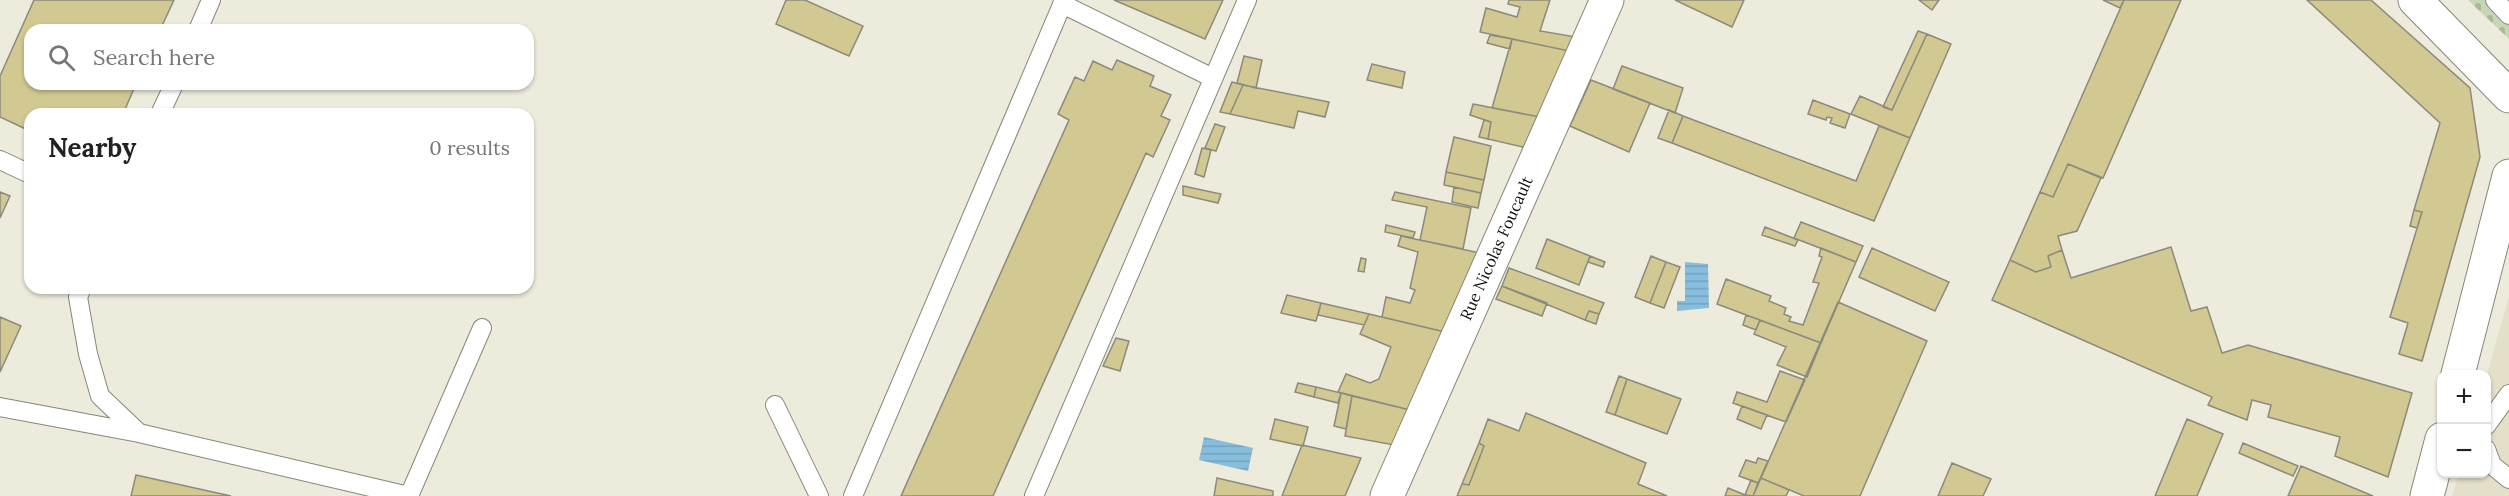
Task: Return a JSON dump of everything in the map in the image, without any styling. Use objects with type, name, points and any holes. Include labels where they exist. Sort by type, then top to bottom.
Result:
[{"type":"street","name":"Rue Nicolas Foucault","points":[[1387,496],[1607,0]]},
{"type":"street","points":[[2415,0],[2509,96]]},
{"type":"street","points":[[2459,370],[2509,176]]},
{"type":"street","points":[[2427,496],[2437,458]]},
{"type":"lane","points":[[201,24],[211,0]]},
{"type":"lane","points":[[1034,496],[1247,0]]},
{"type":"lane","points":[[2495,0],[2509,15]]},
{"type":"lane","points":[[853,496],[1063,2],[1213,78]]},
{"type":"lane","points":[[163,108],[171,90]]},
{"type":"lane","points":[[0,160],[24,171]]},
{"type":"lane","points":[[79,294],[88,354],[100,396],[139,433]]},
{"type":"lane","points":[[0,407],[139,433],[409,496],[482,328]]},
{"type":"lane","points":[[2488,424],[2509,394]]},
{"type":"lane","points":[[775,405],[819,496]]},
{"type":"lane","points":[[2491,462],[2509,479]]},
{"type":"shaded area","points":[[2509,296],[2509,496],[2452,496],[2458,478],[2491,478],[2491,370],[2488,370]]},
{"type":"green space","points":[[2468,0],[2509,0],[2509,39]]},
{"type":"water","points":[[1685,262],[1708,264],[1709,308],[1677,311],[1677,301],[1685,301]]},
{"type":"water","points":[[1204,437],[1253,448],[1248,471],[1199,460]]},
{"type":"building","points":[[34,0],[174,0],[163,24],[24,24],[24,90],[133,90],[126,108],[24,108],[24,128],[0,117],[0,76]]},
{"type":"building","points":[[786,0],[805,0],[863,26],[849,56],[776,24]]},
{"type":"building","points":[[1114,0],[1223,0],[1205,39]]},
{"type":"building","points":[[1509,0],[1550,0],[1540,31],[1576,37],[1569,51],[1480,32],[1486,8],[1517,17],[1520,7],[1508,4]]},
{"type":"building","points":[[1675,0],[1744,0],[1732,27]]},
{"type":"building","points":[[1919,0],[1939,0],[1932,10]]},
{"type":"building","points":[[2103,0],[2124,0],[2120,8]]},
{"type":"building","points":[[2124,0],[2181,0],[2103,178],[2068,164],[2053,197],[2040,192]]},
{"type":"building","points":[[2307,0],[2371,0],[2470,88],[2480,157],[2422,361],[2399,354],[2408,323],[2390,317],[2422,212],[2414,210],[2440,123]]},
{"type":"building","points":[[1918,31],[1927,34],[1892,110],[1883,107]]},
{"type":"building","points":[[1927,34],[1951,44],[1910,138],[1851,114],[1860,96],[1892,110]]},
{"type":"building","points":[[1490,35],[1512,39],[1510,49],[1487,43]]},
{"type":"building","points":[[1512,39],[1569,51],[1540,117],[1492,108]]},
{"type":"building","points":[[1244,56],[1262,60],[1256,88],[1237,83]]},
{"type":"building","points":[[1117,60],[1154,76],[1150,86],[1171,95],[1161,116],[1170,120],[1153,157],[1146,153],[993,496],[901,496],[1069,120],[1058,114],[1075,77],[1084,81],[1093,61],[1112,70]]},
{"type":"building","points":[[1372,64],[1405,72],[1402,88],[1367,80]]},
{"type":"building","points":[[1622,66],[1683,88],[1675,113],[1613,89]]},
{"type":"building","points":[[1591,80],[1650,103],[1629,152],[1570,126]]},
{"type":"building","points":[[1232,82],[1243,85],[1230,114],[1220,112]]},
{"type":"building","points":[[1243,85],[1329,102],[1325,117],[1298,111],[1294,128],[1230,114]]},
{"type":"building","points":[[1813,100],[1850,114],[1845,128],[1830,123],[1832,118],[1827,117],[1826,120],[1808,114]]},
{"type":"building","points":[[1473,104],[1540,117],[1527,148],[1488,139],[1491,122],[1470,115]]},
{"type":"building","points":[[1669,110],[1683,116],[1672,143],[1658,138]]},
{"type":"building","points":[[1683,116],[1856,181],[1879,126],[1910,138],[1874,221],[1672,143]]},
{"type":"building","points":[[1484,120],[1491,122],[1488,139],[1479,137]]},
{"type":"building","points":[[1215,124],[1225,127],[1216,151],[1205,148]]},
{"type":"building","points":[[1454,137],[1491,146],[1484,180],[1446,172]]},
{"type":"building","points":[[1202,148],[1211,150],[1204,177],[1195,174]]},
{"type":"building","points":[[2068,164],[2101,178],[2077,231],[2058,236],[2062,250],[2048,256],[2051,267],[2036,272],[2010,260],[2040,192],[2053,197]]},
{"type":"building","points":[[1446,172],[1484,180],[1481,193],[1444,185]]},
{"type":"building","points":[[1183,186],[1221,194],[1218,203],[1183,195]]},
{"type":"building","points":[[1454,187],[1481,193],[1478,208],[1452,202]]},
{"type":"building","points":[[0,192],[10,196],[0,218]]},
{"type":"building","points":[[1395,192],[1471,208],[1463,249],[1420,240],[1427,207],[1392,200]]},
{"type":"building","points":[[2414,210],[2422,212],[2417,228],[2410,226]]},
{"type":"building","points":[[1801,222],[1863,246],[1856,262],[1794,238]]},
{"type":"building","points":[[1386,225],[1415,232],[1413,238],[1385,232]]},
{"type":"building","points":[[1765,227],[1798,240],[1795,246],[1762,235]]},
{"type":"building","points":[[1401,236],[1480,253],[1445,332],[1382,317],[1386,297],[1410,303],[1415,290],[1410,288],[1418,252],[1398,246]]},
{"type":"building","points":[[1547,239],[1590,256],[1579,285],[1536,268]]},
{"type":"building","points":[[2171,247],[2191,311],[2207,307],[2222,353],[2248,345],[2412,393],[2388,477],[2335,456],[2340,437],[2268,417],[2271,405],[2252,400],[2247,420],[2208,405],[2212,397],[1992,300],[2010,260],[2036,272],[2051,267],[2048,256],[2062,250],[2071,278]]},
{"type":"building","points":[[1821,248],[1856,262],[1821,343],[1717,304],[1726,279],[1771,296],[1769,301],[1786,308],[1784,314],[1791,317],[1789,321],[1803,325],[1819,283],[1813,282],[1822,257],[1819,256]]},
{"type":"building","points":[[1872,248],[1949,282],[1935,311],[1859,277]]},
{"type":"building","points":[[1590,256],[1605,262],[1603,267],[1588,262]]},
{"type":"building","points":[[1651,256],[1666,262],[1650,303],[1635,297]]},
{"type":"building","points":[[1361,258],[1366,259],[1364,272],[1358,271]]},
{"type":"building","points":[[1666,262],[1680,267],[1664,308],[1650,303]]},
{"type":"building","points":[[1509,268],[1604,303],[1599,314],[1589,311],[1585,320],[1502,286]]},
{"type":"building","points":[[1502,286],[1547,303],[1542,316],[1496,299]]},
{"type":"building","points":[[1287,295],[1321,303],[1316,321],[1281,313]]},
{"type":"building","points":[[1838,302],[1927,341],[1860,496],[1804,496],[1761,478]]},
{"type":"building","points":[[1321,303],[1369,314],[1364,325],[1318,315]]},
{"type":"building","points":[[1589,311],[1599,314],[1596,324],[1585,320]]},
{"type":"building","points":[[1369,314],[1445,332],[1410,410],[1338,392],[1346,374],[1370,383],[1379,379],[1391,347],[1360,334]]},
{"type":"building","points":[[1746,315],[1760,320],[1756,330],[1743,325]]},
{"type":"building","points":[[0,317],[21,326],[0,372]]},
{"type":"building","points":[[1760,320],[1821,343],[1807,377],[1777,365],[1786,347],[1754,334]]},
{"type":"building","points":[[1116,338],[1129,341],[1120,371],[1103,366]]},
{"type":"building","points":[[1780,371],[1805,380],[1786,422],[1733,403],[1737,392],[1767,402]]},
{"type":"building","points":[[1619,376],[1627,379],[1615,415],[1606,412]]},
{"type":"building","points":[[1627,379],[1681,399],[1667,434],[1615,415]]},
{"type":"building","points":[[1298,383],[1316,387],[1314,397],[1295,392]]},
{"type":"building","points":[[1316,387],[1341,393],[1338,403],[1314,397]]},
{"type":"building","points":[[1341,393],[1352,396],[1346,429],[1334,426]]},
{"type":"building","points":[[1352,396],[1410,410],[1394,445],[1345,436]]},
{"type":"building","points":[[1742,406],[1767,415],[1761,429],[1737,419]]},
{"type":"building","points":[[1526,413],[1646,463],[1638,484],[1667,496],[1457,496],[1462,484],[1469,485],[1484,446],[1479,443],[1488,419],[1519,431]]},
{"type":"building","points":[[1275,419],[1308,427],[1303,446],[1270,439]]},
{"type":"building","points":[[2187,419],[2223,434],[2197,496],[2155,496]]},
{"type":"building","points":[[1479,443],[1484,446],[1469,485],[1462,484]]},
{"type":"building","points":[[2243,443],[2298,466],[2293,476],[2239,453]]},
{"type":"building","points":[[1302,445],[1361,458],[1345,496],[1282,496]]},
{"type":"building","points":[[1758,458],[1768,461],[1758,483],[1739,476],[1746,460],[1756,463]]},
{"type":"building","points":[[1952,463],[1991,479],[1983,496],[1938,496]]},
{"type":"building","points":[[2301,466],[2373,496],[2288,496]]},
{"type":"building","points":[[136,475],[231,496],[131,496]]},
{"type":"building","points":[[1217,478],[1273,491],[1273,496],[1214,496]]},
{"type":"building","points":[[1761,478],[1789,490],[1786,496],[1753,496]]},
{"type":"building","points":[[1751,480],[1758,483],[1753,496],[1745,495]]},
{"type":"building","points":[[1728,488],[1745,495],[1746,496],[1725,496]]}]
